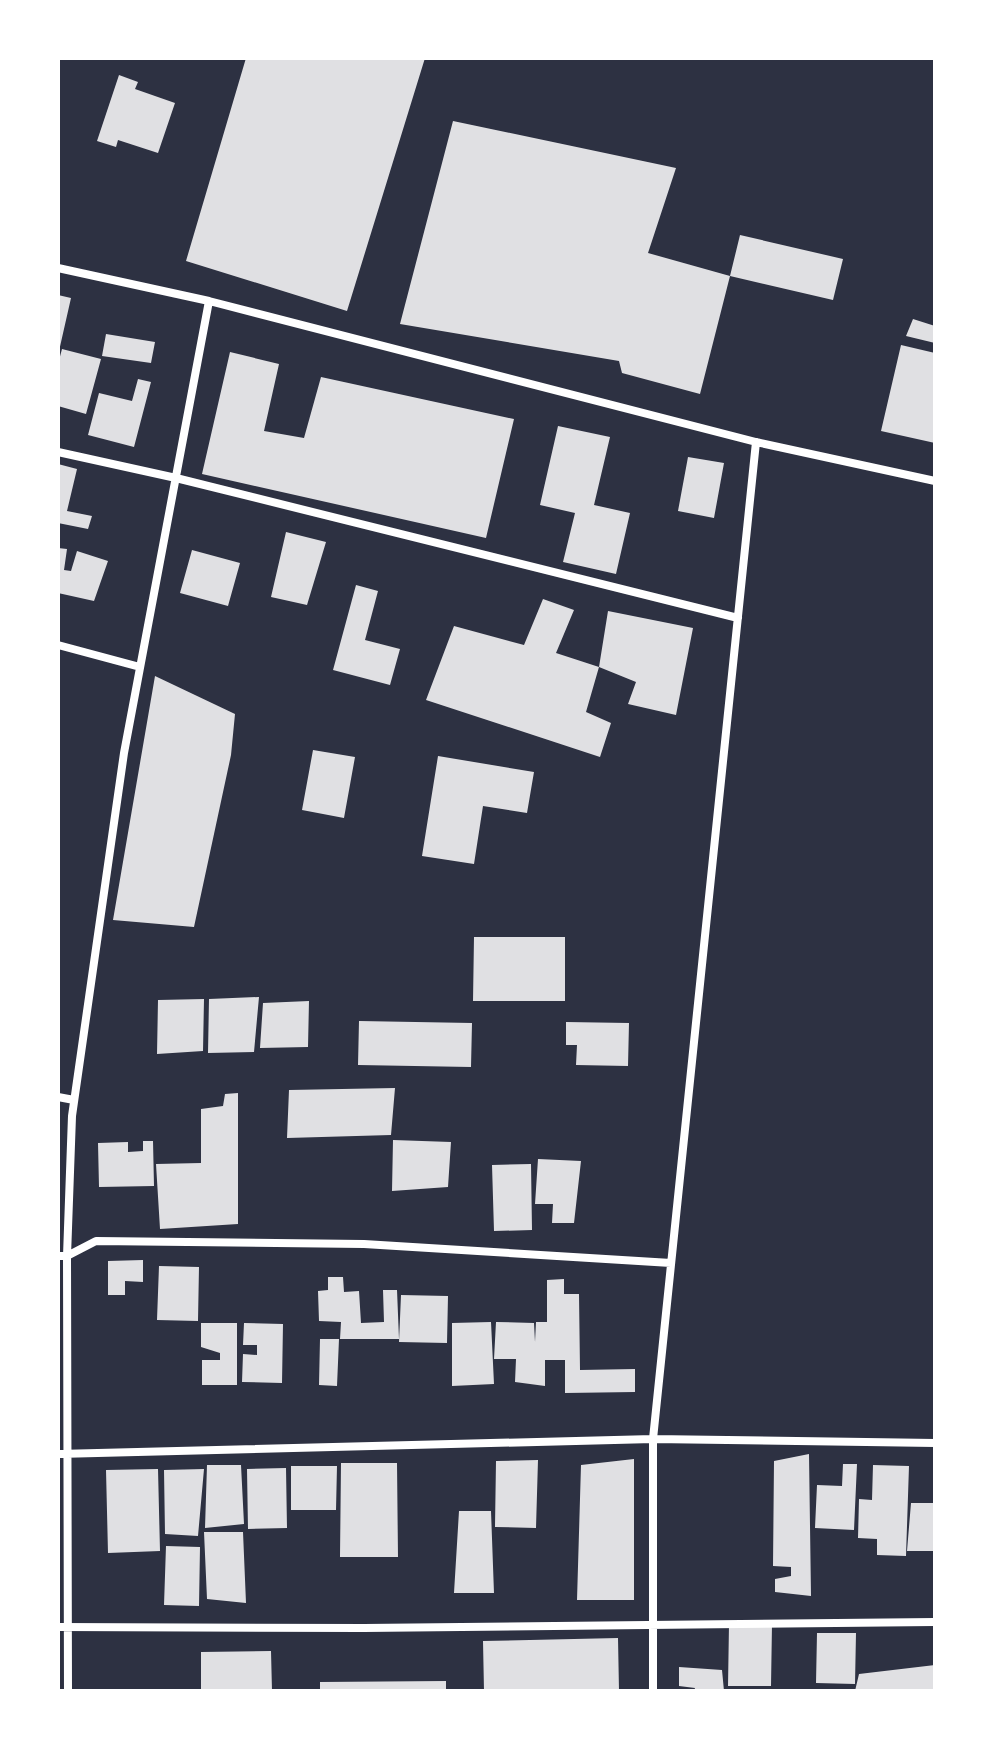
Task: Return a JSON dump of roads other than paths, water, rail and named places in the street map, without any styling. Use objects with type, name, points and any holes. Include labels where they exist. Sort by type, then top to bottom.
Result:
[{"type":"street","points":[[58,268],[209,301],[756,442],[935,481]]},
{"type":"street","points":[[68,1691],[63,1628],[63,1256],[74,1100],[124,753],[209,301]]},
{"type":"street","points":[[653,1691],[653,1439],[756,442]]},
{"type":"street","points":[[58,452],[176,478],[738,618]]},
{"type":"street","points":[[58,645],[140,667]]},
{"type":"street","points":[[58,1097],[74,1100]]},
{"type":"street","points":[[63,1256],[96,1241],[364,1244],[671,1263]]},
{"type":"street","points":[[62,1454],[653,1439],[935,1443]]},
{"type":"street","points":[[63,1628],[935,1622]]}]
